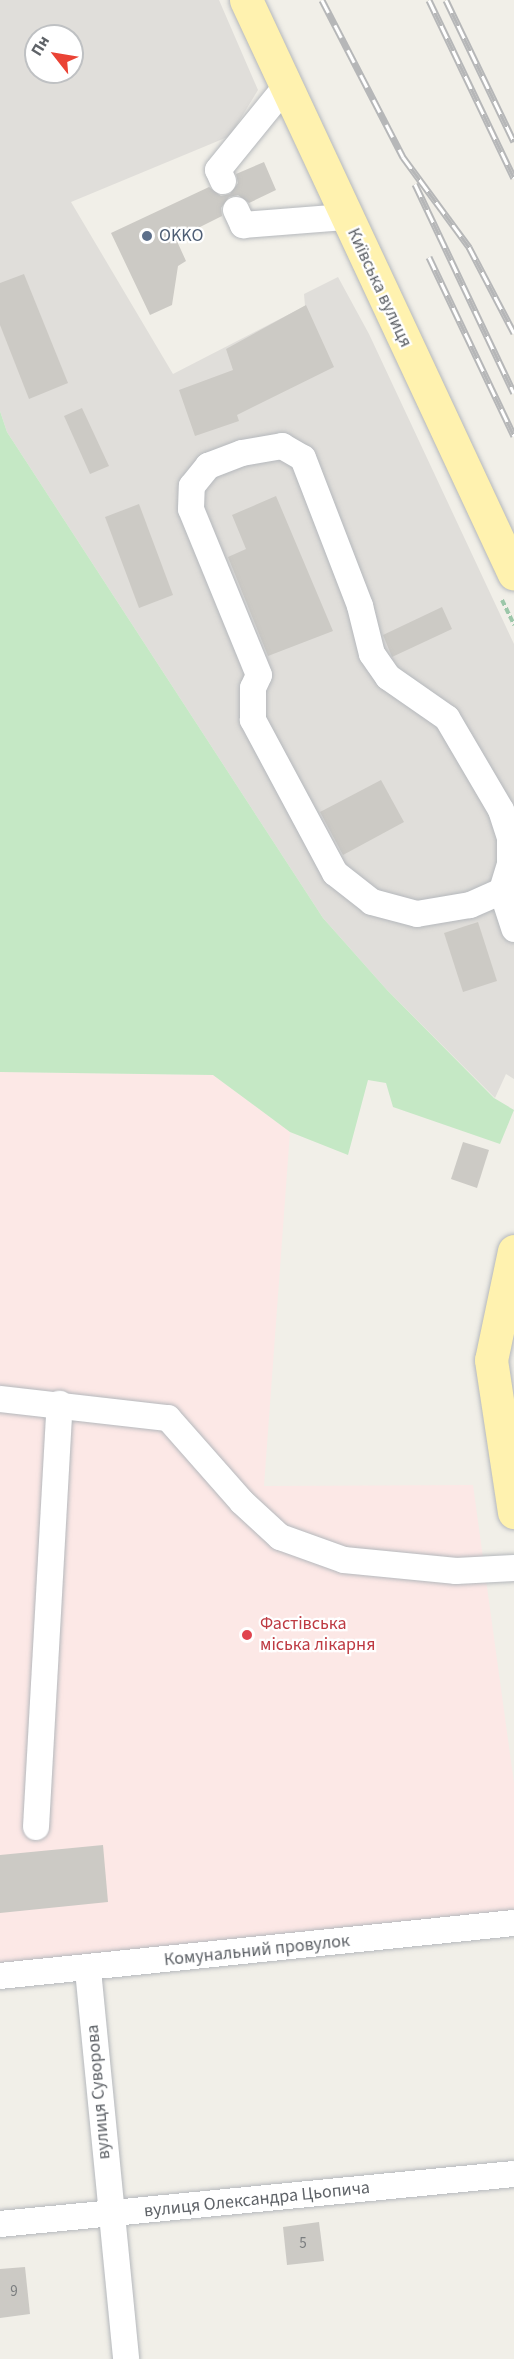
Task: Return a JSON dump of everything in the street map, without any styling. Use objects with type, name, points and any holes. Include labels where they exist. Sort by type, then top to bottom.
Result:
[{"type":"main road","name":"Київська вулиця","points":[[246,0],[287,85],[345,217],[514,574]]},
{"type":"main road","points":[[514,1251],[491,1360],[509,1440],[514,1512]]},
{"type":"street","points":[[223,181],[218,170],[287,85]]},
{"type":"street","points":[[236,210],[243,225],[345,217]]},
{"type":"street","points":[[502,891],[470,905],[417,914],[372,902],[335,873],[253,720],[253,688],[259,675],[191,509],[192,486],[208,466],[242,453],[282,446],[303,458],[360,606],[372,654],[388,677],[447,718],[501,810],[510,837],[510,855],[502,891],[514,929]]},
{"type":"street","points":[[0,1399],[168,1418],[242,1502],[280,1537],[344,1560],[456,1571],[514,1568]]},
{"type":"street","points":[[36,1827],[60,1404]]},
{"type":"street","name":"Комунальний провулок","points":[[0,1976],[88,1970],[514,1923]]},
{"type":"street","name":"вулиця Суворова","points":[[88,1970],[110,2215],[126,2359]]},
{"type":"street","name":"вулиця Олександра Цьопича","points":[[0,2224],[514,2174]]},
{"type":"shaded area","points":[[0,0],[219,0],[258,90],[230,136],[71,202],[173,374],[305,306],[304,294],[338,277],[369,334],[514,644],[514,1079],[506,1074],[495,1098],[387,990],[323,918],[7,432],[0,411]]},
{"type":"shaded area","name":"Фастівська міська лікарня","points":[[0,1072],[213,1075],[290,1132],[264,1486],[473,1485],[514,1783],[514,1913],[0,1964]]},
{"type":"green space","points":[[0,411],[7,432],[323,918],[387,990],[494,1098],[514,1110],[500,1144],[393,1107],[386,1083],[368,1080],[348,1155],[290,1132],[213,1075],[0,1072]]},
{"type":"building","name":"OKKO","points":[[264,162],[276,190],[249,203],[238,195],[229,197],[221,208],[222,216],[176,239],[186,261],[178,266],[172,305],[150,315],[111,233],[209,187],[221,196],[230,194],[238,183],[236,174]]},
{"type":"building","points":[[24,274],[68,383],[29,399],[0,325],[0,283]]},
{"type":"building","points":[[306,305],[334,367],[237,415],[239,421],[195,436],[179,390],[233,370],[226,349]]},
{"type":"building","points":[[82,408],[109,466],[90,474],[64,416]]},
{"type":"building","points":[[276,496],[333,631],[268,656],[228,557],[246,549],[232,515]]},
{"type":"building","points":[[139,504],[173,595],[139,608],[105,517]]},
{"type":"building","points":[[442,607],[452,629],[392,657],[383,635]]},
{"type":"building","points":[[381,780],[404,822],[343,855],[320,812]]},
{"type":"building","points":[[478,922],[497,981],[463,992],[444,933]]},
{"type":"building","points":[[463,1142],[489,1150],[477,1188],[451,1179]]},
{"type":"building","points":[[103,1845],[108,1902],[0,1913],[0,1855]]},
{"type":"building","points":[[319,2222],[324,2261],[287,2265],[283,2227]]},
{"type":"building","points":[[25,2267],[30,2314],[0,2318],[0,2269]]},
{"type":"railway","points":[[322,0],[403,157],[469,247],[514,333]]},
{"type":"railway","points":[[429,0],[514,178]]},
{"type":"railway","points":[[446,0],[514,142]]},
{"type":"railway","points":[[415,184],[514,393]]},
{"type":"railway","points":[[429,257],[514,436]]},
{"type":"place","name":"OKKO","points":[[147,236]]},
{"type":"place","name":"Фастівська міська лікарня","points":[[247,1635]]}]
